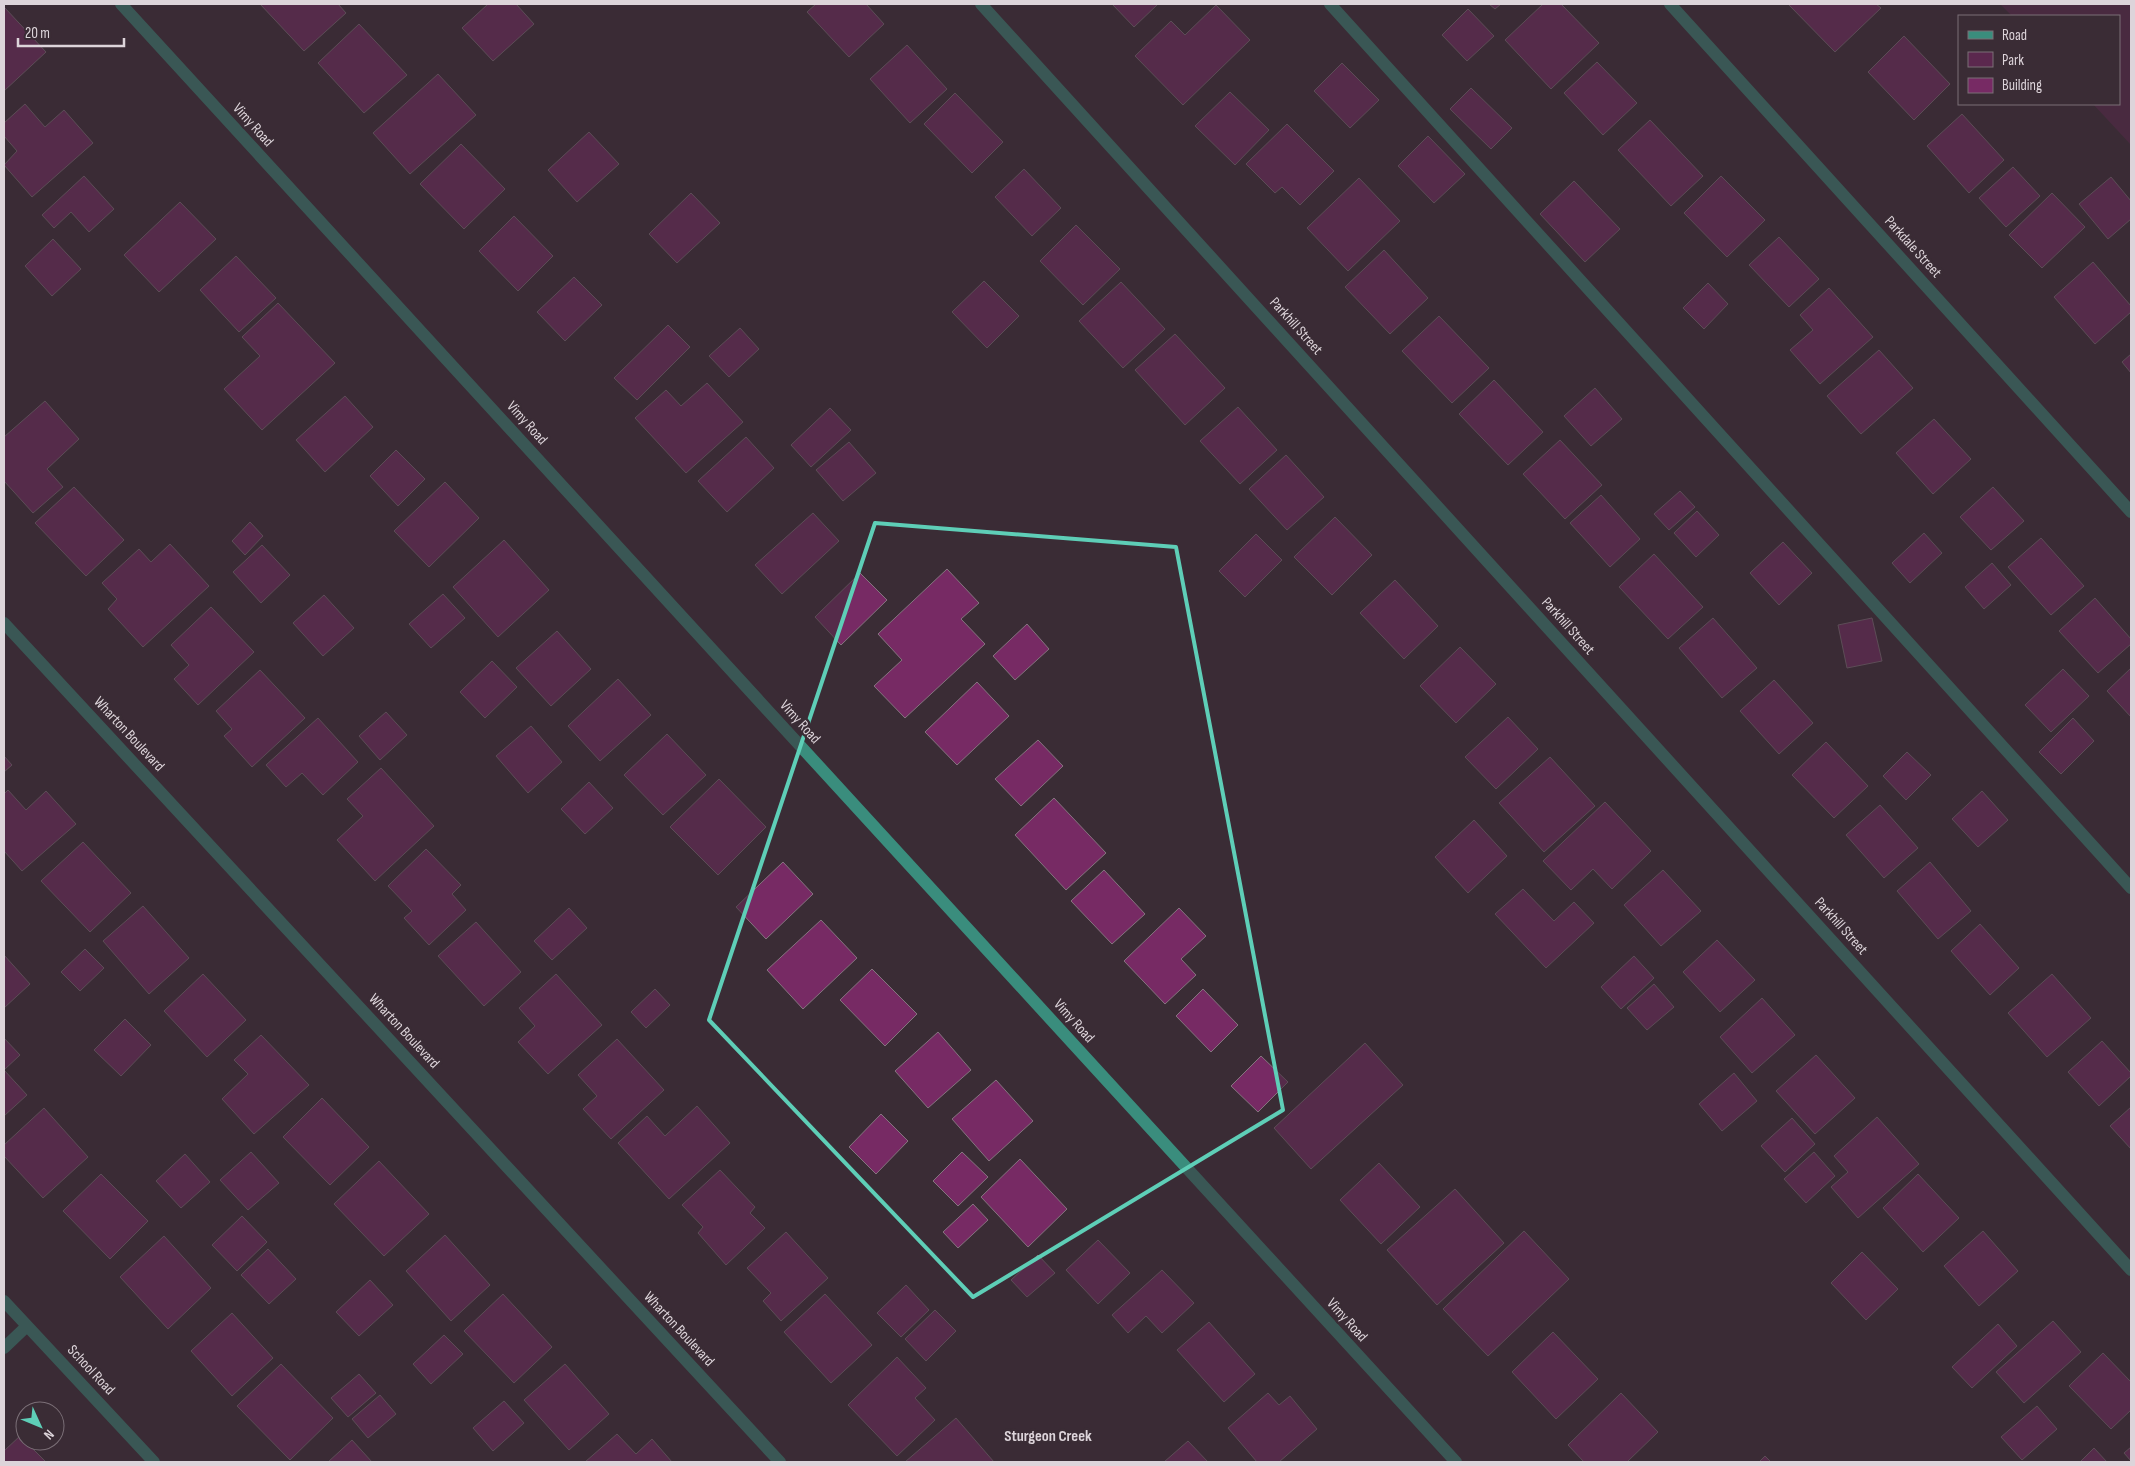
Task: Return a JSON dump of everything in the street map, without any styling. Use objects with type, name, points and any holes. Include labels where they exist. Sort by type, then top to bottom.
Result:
[{"type":"street","name":"Vimy Road","points":[[121,4],[1456,1462]]},
{"type":"street","name":"Parkhill Street","points":[[981,4],[2131,1270]]},
{"type":"street","points":[[1330,4],[2131,888]]},
{"type":"street","name":"Parkdale Street","points":[[1670,4],[2131,512]]},
{"type":"street","name":"Wharton Boulevard","points":[[4,623],[780,1462]]},
{"type":"street","name":"School Road","points":[[4,1301],[154,1462]]},
{"type":"street","points":[[4,1348],[27,1326]]},
{"type":"highlighted area","points":[[875,523],[1176,547],[1283,1110],[973,1297],[709,1020]]},
{"type":"green space","points":[[2000,4],[2131,4],[2131,145],[2094,105],[2120,105],[2120,15],[2011,15]]},
{"type":"building","points":[[260,4],[338,4],[346,13],[304,51]]},
{"type":"building","points":[[488,4],[516,4],[534,24],[493,61],[462,28]]},
{"type":"building","points":[[816,4],[866,4],[884,24],[849,57],[807,12]]},
{"type":"building","points":[[1112,4],[1158,4],[1134,27]]},
{"type":"building","points":[[1489,4],[1501,4],[1495,9]]},
{"type":"building","points":[[1543,4],[1561,4],[1599,43],[1551,89],[1505,40]]},
{"type":"building","points":[[1788,4],[1876,4],[1881,8],[1835,52]]},
{"type":"building","points":[[1216,5],[1250,40],[1183,105],[1135,56],[1171,21],[1185,35]]},
{"type":"building","points":[[4,9],[46,52],[4,91]]},
{"type":"building","points":[[1468,9],[1494,36],[1467,61],[1442,35]]},
{"type":"building","points":[[359,24],[407,75],[364,113],[318,63]]},
{"type":"building","points":[[1904,36],[1950,84],[1914,120],[1868,72]]},
{"type":"building","points":[[907,45],[947,89],[910,123],[870,79]]},
{"type":"building","points":[[1597,62],[1637,103],[1603,135],[1564,93]]},
{"type":"building","points":[[1342,63],[1379,100],[1350,128],[1314,91]]},
{"type":"building","points":[[438,74],[476,115],[410,174],[373,133]]},
{"type":"building","points":[[1471,88],[1512,128],[1491,149],[1450,109]]},
{"type":"building","points":[[1230,92],[1269,130],[1235,165],[1195,126]]},
{"type":"building","points":[[955,93],[1003,142],[972,173],[924,124]]},
{"type":"building","points":[[25,104],[45,127],[64,110],[93,143],[32,197],[4,165],[17,151],[4,136],[4,123]]},
{"type":"building","points":[[1962,114],[2004,160],[1969,193],[1927,146]]},
{"type":"building","points":[[1650,120],[1703,176],[1671,206],[1618,150]]},
{"type":"building","points":[[1287,124],[1334,171],[1300,205],[1282,187],[1275,193],[1246,164]]},
{"type":"building","points":[[589,132],[619,164],[577,202],[548,170]]},
{"type":"building","points":[[1428,136],[1465,174],[1434,203],[1398,166]]},
{"type":"building","points":[[461,144],[505,189],[464,229],[420,184]]},
{"type":"building","points":[[2013,167],[2040,196],[2006,227],[1979,198]]},
{"type":"building","points":[[1024,169],[1061,208],[1032,236],[995,197]]},
{"type":"building","points":[[84,176],[114,209],[89,232],[71,212],[54,228],[42,215]]},
{"type":"building","points":[[1721,176],[1765,220],[1727,257],[1684,213]]},
{"type":"building","points":[[2111,177],[2131,201],[2131,219],[2108,239],[2079,204]]},
{"type":"building","points":[[1359,178],[1400,221],[1348,271],[1307,228]]},
{"type":"building","points":[[1574,181],[1620,229],[1585,262],[1540,214]]},
{"type":"building","points":[[691,193],[720,223],[677,263],[649,234]]},
{"type":"building","points":[[2052,193],[2085,227],[2042,268],[2009,235]]},
{"type":"building","points":[[180,202],[216,239],[159,292],[124,255]]},
{"type":"building","points":[[514,216],[553,256],[518,291],[479,251]]},
{"type":"building","points":[[1076,225],[1120,269],[1083,305],[1040,261]]},
{"type":"building","points":[[1779,237],[1819,279],[1789,307],[1749,265]]},
{"type":"building","points":[[53,239],[81,269],[52,296],[25,266]]},
{"type":"building","points":[[1384,250],[1428,298],[1390,334],[1345,287]]},
{"type":"building","points":[[236,256],[276,298],[239,332],[200,290]]},
{"type":"building","points":[[2093,262],[2131,306],[2131,312],[2095,344],[2054,297]]},
{"type":"building","points":[[574,277],[602,305],[565,341],[537,312]]},
{"type":"building","points":[[984,281],[1019,316],[987,348],[952,312]]},
{"type":"building","points":[[1121,282],[1165,329],[1123,368],[1079,321]]},
{"type":"building","points":[[1708,283],[1728,304],[1704,329],[1683,308]]},
{"type":"building","points":[[1829,288],[1873,337],[1820,384],[1790,350],[1813,330],[1800,315]]},
{"type":"building","points":[[278,303],[335,363],[262,430],[224,389],[260,356],[242,337]]},
{"type":"building","points":[[1439,316],[1489,368],[1452,403],[1402,351]]},
{"type":"building","points":[[668,325],[690,347],[637,400],[614,378]]},
{"type":"building","points":[[740,328],[759,349],[729,377],[709,356]]},
{"type":"building","points":[[1175,334],[1225,388],[1185,425],[1135,370]]},
{"type":"building","points":[[1879,350],[1913,388],[1861,434],[1827,396]]},
{"type":"building","points":[[2131,354],[2131,373],[2122,362]]},
{"type":"building","points":[[1494,380],[1543,432],[1508,465],[1459,414]]},
{"type":"building","points":[[707,383],[743,422],[686,473],[635,418],[666,390],[681,406]]},
{"type":"building","points":[[1595,388],[1622,419],[1591,446],[1564,416]]},
{"type":"building","points":[[345,396],[373,427],[325,472],[296,440]]},
{"type":"building","points":[[45,401],[79,439],[47,469],[63,487],[33,513],[4,481],[4,437]]},
{"type":"building","points":[[1238,407],[1277,450],[1240,484],[1200,441]]},
{"type":"building","points":[[830,408],[851,430],[811,467],[791,445]]},
{"type":"building","points":[[1934,419],[1971,459],[1933,494],[1896,453]]},
{"type":"building","points":[[746,437],[774,468],[727,512],[698,481]]},
{"type":"building","points":[[1560,440],[1602,485],[1565,519],[1523,474]]},
{"type":"building","points":[[849,442],[876,473],[843,501],[816,470]]},
{"type":"building","points":[[396,450],[425,479],[398,506],[370,476]]},
{"type":"building","points":[[1286,455],[1324,497],[1287,530],[1249,489]]},
{"type":"building","points":[[445,482],[479,518],[429,567],[394,531]]},
{"type":"building","points":[[74,487],[124,540],[86,576],[35,523]]},
{"type":"building","points":[[1993,487],[2024,521],[1991,550],[1960,517]]},
{"type":"building","points":[[1680,491],[1695,507],[1669,530],[1654,514]]},
{"type":"building","points":[[1601,495],[1640,539],[1610,567],[1570,523]]},
{"type":"building","points":[[1697,511],[1719,535],[1696,557],[1674,533]]},
{"type":"building","points":[[813,513],[839,541],[782,594],[755,565]]},
{"type":"building","points":[[1335,517],[1372,555],[1332,595],[1294,557]]},
{"type":"building","points":[[250,522],[263,536],[245,555],[232,541]]},
{"type":"building","points":[[1924,533],[1942,553],[1910,583],[1892,563]]},
{"type":"building","points":[[1256,534],[1282,560],[1245,597],[1219,571]]},
{"type":"building","points":[[2041,538],[2084,586],[2051,615],[2008,567]]},
{"type":"building","points":[[504,540],[549,590],[498,637],[453,587]]},
{"type":"building","points":[[1783,542],[1812,573],[1779,605],[1750,573]]},
{"type":"building","points":[[170,544],[209,586],[143,647],[108,609],[117,599],[102,583],[139,549],[151,562]]},
{"type":"building","points":[[262,545],[290,575],[261,603],[233,572]]},
{"type":"building","points":[[1654,554],[1703,607],[1668,639],[1619,587]]},
{"type":"building","points":[[1992,563],[2011,585],[1984,609],[1965,587]]},
{"type":"building","points":[[947,569],[979,603],[961,619],[985,644],[905,718],[874,686],[902,660],[878,634]]},
{"type":"building","points":[[860,573],[887,600],[841,645],[815,617]]},
{"type":"building","points":[[1395,580],[1438,626],[1404,659],[1360,613]]},
{"type":"building","points":[[443,594],[465,618],[431,648],[409,624]]},
{"type":"building","points":[[324,595],[354,628],[323,656],[293,623]]},
{"type":"building","points":[[2095,598],[2131,639],[2131,644],[2098,673],[2059,631]]},
{"type":"building","points":[[211,607],[254,652],[198,705],[174,679],[189,665],[171,645]]},
{"type":"building","points":[[1713,618],[1757,668],[1722,698],[1679,648]]},
{"type":"building","points":[[1872,618],[1882,661],[1847,668],[1838,625]]},
{"type":"building","points":[[1027,624],[1049,649],[1015,680],[993,656]]},
{"type":"building","points":[[557,631],[591,669],[551,706],[516,668]]},
{"type":"building","points":[[1460,647],[1496,684],[1456,723],[1420,686]]},
{"type":"building","points":[[492,661],[517,687],[485,718],[460,692]]},
{"type":"building","points":[[2131,668],[2131,717],[2107,691]]},
{"type":"building","points":[[2063,669],[2089,696],[2051,732],[2025,705]]},
{"type":"building","points":[[260,670],[305,718],[252,767],[224,736],[232,729],[216,711]]},
{"type":"building","points":[[618,679],[651,715],[600,761],[568,726]]},
{"type":"building","points":[[1774,680],[1813,723],[1779,754],[1740,711]]},
{"type":"building","points":[[977,682],[1009,716],[957,765],[925,732]]},
{"type":"building","points":[[386,712],[407,735],[380,760],[359,736]]},
{"type":"building","points":[[1508,717],[1538,749],[1496,789],[1465,757]]},
{"type":"building","points":[[318,718],[358,762],[323,795],[302,773],[286,787],[266,765]]},
{"type":"building","points":[[2073,718],[2094,741],[2061,774],[2039,752]]},
{"type":"building","points":[[531,726],[562,762],[528,793],[496,756]]},
{"type":"building","points":[[667,734],[706,775],[663,815],[624,775]]},
{"type":"building","points":[[1038,740],[1063,766],[1021,806],[995,779]]},
{"type":"building","points":[[1826,742],[1868,786],[1834,818],[1792,775]]},
{"type":"building","points":[[1907,752],[1931,775],[1906,800],[1883,776]]},
{"type":"building","points":[[4,756],[12,765],[4,772]]},
{"type":"building","points":[[1550,757],[1595,806],[1544,852],[1499,803]]},
{"type":"building","points":[[381,768],[434,826],[375,881],[337,840],[363,816],[347,799]]},
{"type":"building","points":[[719,779],[766,827],[718,875],[670,827]]},
{"type":"building","points":[[589,782],[613,808],[585,834],[561,809]]},
{"type":"building","points":[[8,790],[26,810],[46,791],[76,824],[22,871],[4,851],[4,794]]},
{"type":"building","points":[[1982,791],[2008,820],[1978,847],[1952,819]]},
{"type":"building","points":[[1054,798],[1106,853],[1066,890],[1015,835]]},
{"type":"building","points":[[1605,802],[1651,851],[1612,889],[1593,869],[1571,890],[1543,861]]},
{"type":"building","points":[[1880,805],[1918,848],[1884,878],[1846,835]]},
{"type":"building","points":[[1474,820],[1507,856],[1468,893],[1435,857]]},
{"type":"building","points":[[83,842],[131,893],[90,932],[41,881]]},
{"type":"building","points":[[426,849],[461,885],[452,894],[466,910],[429,945],[404,918],[412,911],[388,886]]},
{"type":"building","points":[[783,862],[813,894],[766,939],[736,907]]},
{"type":"building","points":[[1930,862],[1971,911],[1938,939],[1897,891]]},
{"type":"building","points":[[1104,870],[1145,914],[1112,944],[1071,901]]},
{"type":"building","points":[[1663,870],[1701,911],[1661,946],[1624,905]]},
{"type":"building","points":[[1523,889],[1554,921],[1574,902],[1594,923],[1546,968],[1495,914]]},
{"type":"building","points":[[143,906],[189,958],[149,994],[103,941]]},
{"type":"building","points":[[569,908],[587,928],[552,960],[534,941]]},
{"type":"building","points":[[1179,908],[1206,936],[1181,959],[1196,975],[1165,1004],[1124,961]]},
{"type":"building","points":[[821,920],[857,958],[803,1009],[767,970]]},
{"type":"building","points":[[476,922],[521,972],[484,1006],[438,956]]},
{"type":"building","points":[[1980,924],[2019,968],[1990,995],[1951,951]]},
{"type":"building","points":[[1717,940],[1755,980],[1720,1012],[1683,972]]},
{"type":"building","points":[[85,949],[104,968],[80,991],[61,972]]},
{"type":"building","points":[[4,955],[30,984],[4,1008]]},
{"type":"building","points":[[1634,956],[1654,978],[1621,1009],[1601,987]]},
{"type":"building","points":[[872,969],[917,1014],[885,1046],[840,1000]]},
{"type":"building","points":[[203,974],[246,1020],[207,1057],[164,1011]]},
{"type":"building","points":[[556,974],[602,1025],[548,1074],[518,1042],[535,1026],[519,1008]]},
{"type":"building","points":[[2052,974],[2091,1018],[2047,1057],[2008,1013]]},
{"type":"building","points":[[1654,984],[1674,1007],[1647,1030],[1627,1008]]},
{"type":"building","points":[[655,989],[670,1005],[646,1028],[631,1012]]},
{"type":"building","points":[[1203,989],[1238,1025],[1211,1052],[1176,1016]]},
{"type":"building","points":[[1762,998],[1795,1035],[1752,1073],[1720,1037]]},
{"type":"building","points":[[125,1019],[151,1045],[121,1076],[94,1050]]},
{"type":"building","points":[[938,1032],[971,1070],[928,1108],[895,1071]]},
{"type":"building","points":[[261,1035],[309,1085],[254,1134],[222,1099],[248,1074],[234,1060]]},
{"type":"building","points":[[4,1038],[20,1055],[4,1070]]},
{"type":"building","points":[[617,1039],[664,1090],[611,1139],[583,1109],[597,1096],[578,1075]]},
{"type":"building","points":[[2102,1041],[2131,1073],[2131,1076],[2099,1106],[2068,1072]]},
{"type":"building","points":[[1365,1043],[1403,1085],[1311,1169],[1274,1128]]},
{"type":"building","points":[[1816,1055],[1855,1098],[1815,1134],[1776,1091]]},
{"type":"building","points":[[1261,1056],[1288,1082],[1258,1112],[1231,1086]]},
{"type":"building","points":[[4,1070],[27,1095],[4,1116]]},
{"type":"building","points":[[1734,1073],[1757,1101],[1722,1131],[1699,1104]]},
{"type":"building","points":[[996,1080],[1033,1121],[989,1161],[952,1119]]},
{"type":"building","points":[[322,1098],[369,1147],[330,1185],[283,1137]]},
{"type":"building","points":[[697,1106],[730,1143],[669,1199],[618,1143],[647,1116],[665,1136]]},
{"type":"building","points":[[2131,1107],[2131,1149],[2110,1126]]},
{"type":"building","points":[[44,1108],[88,1157],[43,1198],[4,1156],[4,1145]]},
{"type":"building","points":[[881,1114],[908,1141],[876,1174],[849,1147]]},
{"type":"building","points":[[1877,1117],[1919,1164],[1858,1218],[1831,1187],[1848,1172],[1834,1156]]},
{"type":"building","points":[[1792,1118],[1815,1144],[1785,1172],[1761,1146]]},
{"type":"building","points":[[251,1152],[279,1183],[248,1210],[220,1180]]},
{"type":"building","points":[[962,1152],[988,1177],[958,1206],[933,1181]]},
{"type":"building","points":[[1814,1152],[1835,1176],[1806,1203],[1784,1179]]},
{"type":"building","points":[[185,1154],[210,1182],[181,1208],[156,1181]]},
{"type":"building","points":[[1020,1159],[1067,1209],[1028,1247],[981,1197]]},
{"type":"building","points":[[379,1161],[429,1214],[384,1256],[334,1204]]},
{"type":"building","points":[[1379,1163],[1420,1207],[1381,1244],[1340,1200]]},
{"type":"building","points":[[720,1170],[755,1207],[750,1213],[765,1228],[726,1265],[698,1233],[703,1227],[682,1205]]},
{"type":"building","points":[[101,1174],[148,1221],[110,1259],[63,1211]]},
{"type":"building","points":[[1918,1174],[1959,1218],[1923,1252],[1883,1208]]},
{"type":"building","points":[[1455,1189],[1504,1243],[1437,1305],[1387,1250]]},
{"type":"building","points":[[973,1204],[988,1220],[958,1248],[943,1232]]},
{"type":"building","points":[[242,1216],[267,1242],[237,1271],[212,1245]]},
{"type":"building","points":[[1524,1231],[1569,1279],[1488,1356],[1443,1309]]},
{"type":"building","points":[[1983,1231],[2018,1271],[1979,1306],[1944,1266]]},
{"type":"building","points":[[786,1232],[828,1278],[781,1321],[763,1301],[771,1293],[747,1268]]},
{"type":"building","points":[[445,1235],[490,1285],[451,1321],[406,1271]]},
{"type":"building","points":[[164,1236],[211,1288],[168,1329],[120,1277]]},
{"type":"building","points":[[1098,1240],[1130,1273],[1098,1304],[1066,1270]]},
{"type":"building","points":[[268,1249],[296,1279],[269,1304],[241,1275]]},
{"type":"building","points":[[1862,1252],[1898,1289],[1866,1320],[1831,1283]]},
{"type":"building","points":[[1038,1255],[1055,1273],[1027,1297],[1011,1280]]},
{"type":"building","points":[[1162,1270],[1194,1303],[1162,1333],[1146,1316],[1128,1333],[1112,1315]]},
{"type":"building","points":[[370,1280],[393,1305],[359,1336],[336,1312]]},
{"type":"building","points":[[906,1285],[929,1310],[901,1337],[877,1313]]},
{"type":"building","points":[[503,1294],[552,1347],[514,1383],[464,1331]]},
{"type":"building","points":[[825,1294],[872,1345],[831,1383],[784,1332]]},
{"type":"building","points":[[935,1310],[956,1331],[926,1361],[905,1339]]},
{"type":"building","points":[[232,1313],[273,1358],[232,1396],[191,1351]]},
{"type":"building","points":[[2053,1321],[2081,1352],[2024,1403],[1996,1372]]},
{"type":"building","points":[[1209,1322],[1255,1374],[1224,1402],[1177,1350]]},
{"type":"building","points":[[1998,1324],[2017,1346],[1972,1388],[1952,1367]]},
{"type":"building","points":[[1553,1332],[1598,1379],[1556,1419],[1512,1372]]},
{"type":"building","points":[[444,1335],[463,1354],[431,1384],[413,1364]]},
{"type":"building","points":[[2103,1353],[2131,1382],[2131,1410],[2111,1429],[2069,1386]]},
{"type":"building","points":[[897,1357],[926,1388],[915,1398],[935,1420],[897,1456],[848,1405]]},
{"type":"building","points":[[281,1364],[333,1418],[290,1460],[237,1406]]},
{"type":"building","points":[[565,1364],[609,1414],[569,1450],[524,1400]]},
{"type":"building","points":[[359,1374],[376,1393],[348,1417],[331,1398]]},
{"type":"building","points":[[1268,1393],[1279,1405],[1290,1396],[1317,1429],[1279,1462],[1257,1462],[1228,1428]]},
{"type":"building","points":[[1621,1393],[1658,1432],[1627,1462],[1584,1462],[1568,1445]]},
{"type":"building","points":[[380,1395],[396,1414],[368,1438],[352,1419]]},
{"type":"building","points":[[504,1401],[524,1423],[493,1451],[473,1428]]},
{"type":"building","points":[[2037,1406],[2057,1429],[2022,1460],[2001,1437]]},
{"type":"building","points":[[956,1418],[994,1462],[905,1462]]},
{"type":"building","points":[[617,1434],[636,1454],[652,1439],[672,1462],[585,1462]]},
{"type":"building","points":[[352,1440],[372,1462],[328,1462]]},
{"type":"building","points":[[15,1441],[15,1451],[35,1451],[46,1462],[4,1462],[4,1451]]},
{"type":"building","points":[[1188,1441],[1208,1462],[1164,1462]]},
{"type":"building","points":[[2131,1447],[2131,1461],[2124,1453]]},
{"type":"building","points":[[2094,1448],[2107,1462],[2080,1462]]},
{"type":"building","points":[[1765,1456],[1771,1462],[1759,1462]]},
{"type":"district","name":"Sturgeon Creek","points":[[1048,1436]]}]
